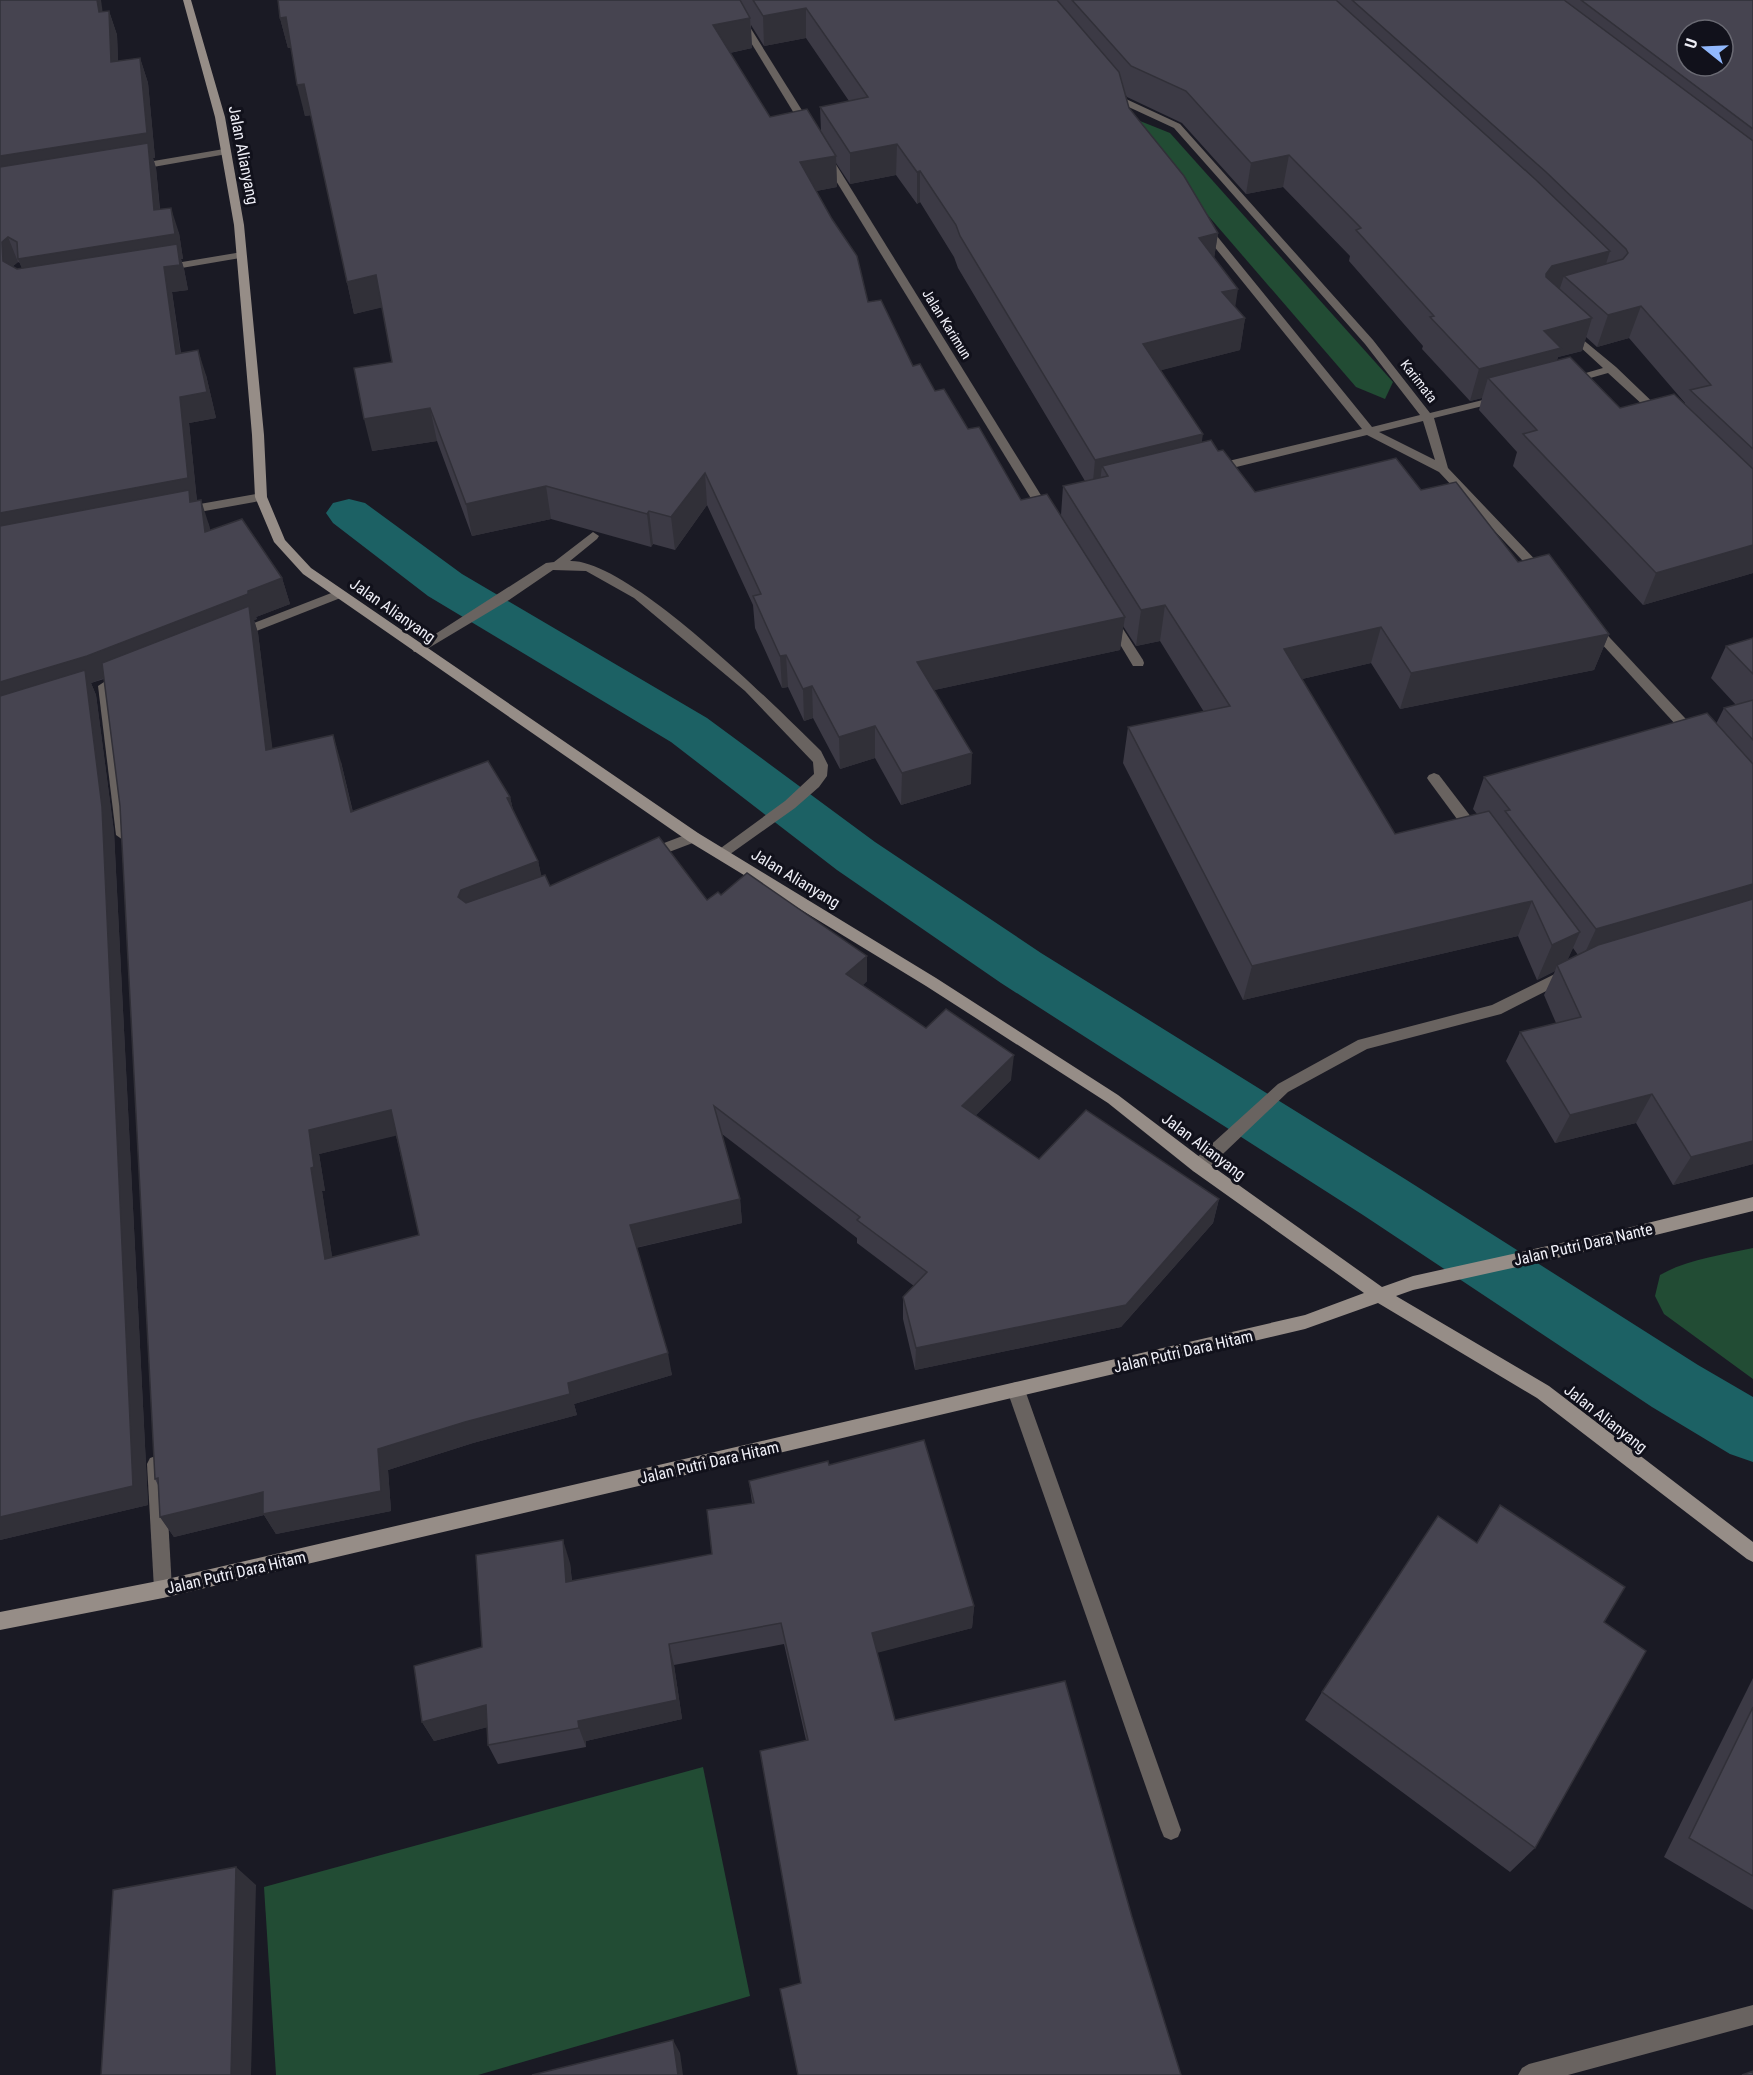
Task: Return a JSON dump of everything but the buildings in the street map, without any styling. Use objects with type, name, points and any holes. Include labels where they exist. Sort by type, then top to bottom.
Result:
[{"type":"street","name":"Jalan Alianyang","points":[[187,0],[220,117],[224,152],[239,225],[261,497],[280,542],[307,571],[693,837],[932,982],[1113,1099],[1199,1166],[1381,1296],[1543,1392],[1753,1553]]},
{"type":"street","points":[[729,0],[817,143]]},
{"type":"street","name":"Karimata","points":[[1109,84],[1124,107],[1177,126],[1369,342],[1428,418],[1443,469],[1549,581]]},
{"type":"street","points":[[130,168],[224,152]]},
{"type":"street","name":"Jalan Karimun","points":[[824,153],[1049,512]]},
{"type":"street","points":[[1196,217],[1370,432],[1443,469]]},
{"type":"street","points":[[153,270],[242,255]]},
{"type":"street","points":[[1562,324],[1670,425]]},
{"type":"street","points":[[1555,384],[1612,369]]},
{"type":"street","points":[[1207,471],[1428,418],[1509,396]]},
{"type":"street","points":[[167,514],[261,497]]},
{"type":"street","points":[[559,564],[593,536]]},
{"type":"street","points":[[418,649],[505,597],[550,566],[559,564],[590,568],[638,595],[750,688],[816,754],[822,764],[820,775],[804,792],[721,853]]},
{"type":"street","points":[[221,640],[339,594]]},
{"type":"street","points":[[1109,615],[1138,663]]},
{"type":"street","points":[[1581,615],[1701,744]]},
{"type":"street","points":[[104,686],[124,856]]},
{"type":"street","points":[[1434,778],[1484,845]]},
{"type":"street","points":[[638,858],[693,837]]},
{"type":"street","points":[[1199,1166],[1283,1088],[1363,1044],[1497,1010],[1574,964]]},
{"type":"street","name":"Jalan Putri Dara Nante","points":[[1413,1283],[1611,1239],[1753,1204]]},
{"type":"street","name":"Jalan Putri Dara Hitam","points":[[0,1621],[163,1589],[1305,1322],[1413,1283]]},
{"type":"street","points":[[1016,1390],[1171,1830]]},
{"type":"street","points":[[155,1448],[163,1589]]},
{"type":"street","points":[[1529,2075],[1753,2015]]},
{"type":"green space","points":[[1140,121],[1170,133],[1393,382],[1385,399],[1356,387],[1142,139]]},
{"type":"green space","points":[[1753,1248],[1753,1379],[1664,1314],[1655,1296],[1660,1275],[1705,1258]]},
{"type":"green space","points":[[703,1767],[750,1996],[478,2075],[276,2075],[264,1887]]},
{"type":"waterway","points":[[349,513],[445,585],[689,730],[856,856],[1021,968],[1384,1197],[1675,1386],[1753,1432]]}]
